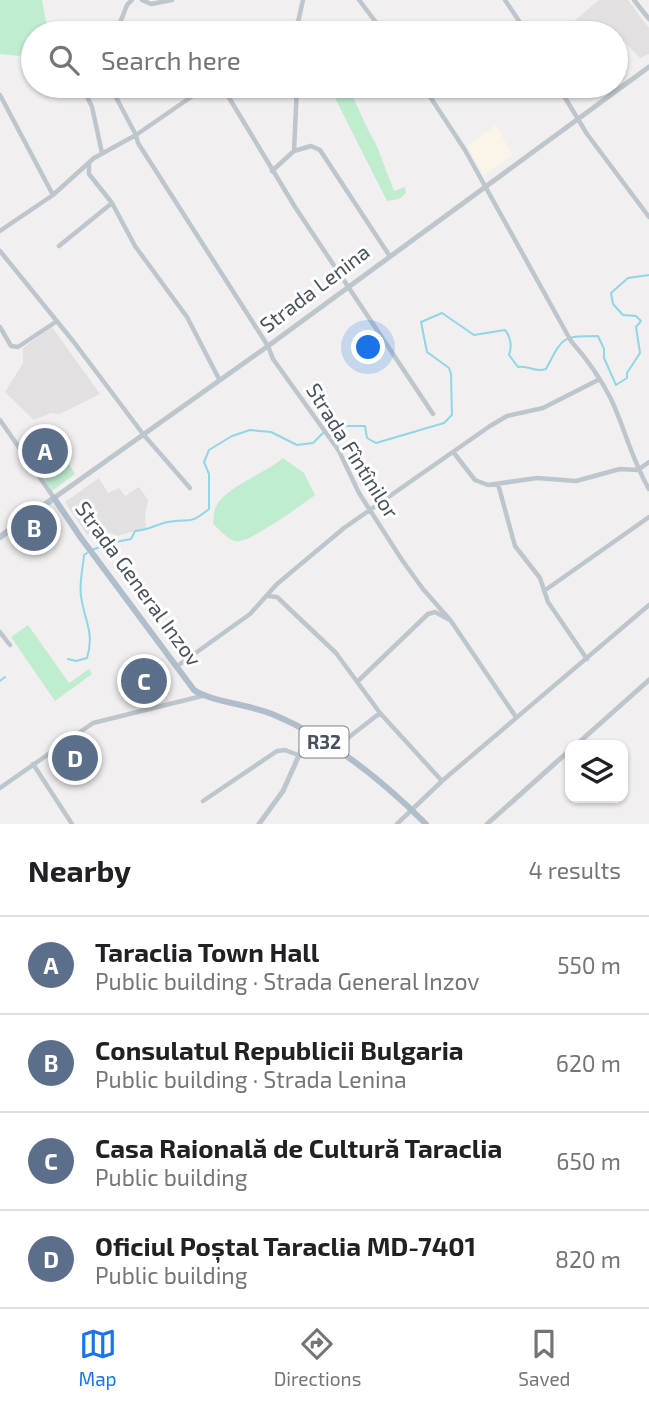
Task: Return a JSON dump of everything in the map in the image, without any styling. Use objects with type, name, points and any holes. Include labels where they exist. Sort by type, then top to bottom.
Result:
[{"type":"main road","name":"Strada Lenina","points":[[0,537],[54,498]]},
{"type":"main road","name":"Strada General Inzov","points":[[54,498],[176,667],[194,690],[203,695]]},
{"type":"main road","name":"R32","points":[[203,695],[250,706],[335,748],[426,824]]},
{"type":"street","points":[[121,21],[132,0]]},
{"type":"street","points":[[142,0],[151,4],[172,0]]},
{"type":"street","points":[[298,21],[303,0]]},
{"type":"street","points":[[359,0],[375,21]]},
{"type":"street","points":[[505,0],[519,21]]},
{"type":"street","points":[[634,0],[649,19]]},
{"type":"street","name":"Strada Lenina","points":[[628,83],[649,67]]},
{"type":"street","points":[[0,95],[53,195]]},
{"type":"street","points":[[88,98],[102,153]]},
{"type":"street","name":"Strada Fîntînilor","points":[[116,98],[138,143],[268,346],[273,359],[339,451],[354,484],[423,589],[451,621],[516,718]]},
{"type":"street","points":[[0,231],[53,195],[102,153],[136,135],[190,98]]},
{"type":"street","points":[[229,98],[272,171],[433,414]]},
{"type":"street","points":[[294,151],[297,98]]},
{"type":"street","points":[[432,98],[460,142],[571,341],[611,400],[638,470],[649,489]]},
{"type":"street","points":[[565,98],[578,120],[649,217]]},
{"type":"street","name":"Strada Lenina","points":[[54,498],[268,346],[389,255],[607,98]]},
{"type":"street","points":[[272,171],[294,151],[316,147],[324,155],[389,255]]},
{"type":"street","points":[[89,163],[89,174],[112,203],[127,233],[187,317],[219,379]]},
{"type":"street","points":[[59,246],[112,203]]},
{"type":"street","points":[[0,251],[143,434],[190,488]]},
{"type":"street","points":[[0,327],[11,345],[20,346],[57,321]]},
{"type":"street","points":[[176,667],[250,614],[302,561],[370,509],[502,419],[543,408],[598,380]]},
{"type":"street","name":"Strada General Inzov","points":[[0,420],[54,498]]},
{"type":"street","points":[[454,453],[475,480],[488,485],[537,478],[576,481],[620,469],[638,470],[649,463]]},
{"type":"street","points":[[498,484],[515,545],[540,578],[548,602],[587,659]]},
{"type":"street","points":[[544,591],[649,517]]},
{"type":"street","points":[[267,596],[277,597],[335,653],[380,713],[442,781]]},
{"type":"street","points":[[397,824],[442,781],[649,604]]},
{"type":"street","points":[[358,681],[428,614],[435,612],[451,621]]},
{"type":"street","points":[[0,632],[10,645]]},
{"type":"street","points":[[582,740],[649,680]]},
{"type":"street","points":[[0,788],[98,720],[203,695]]},
{"type":"street","points":[[335,748],[380,713]]},
{"type":"street","points":[[259,824],[283,791],[309,733]]},
{"type":"street","points":[[203,801],[277,751],[285,750],[298,755]]},
{"type":"street","points":[[487,824],[565,754]]},
{"type":"street","points":[[33,765],[72,824]]},
{"type":"shaded area","points":[[599,0],[628,0],[649,28],[649,54],[640,58],[628,46],[628,21],[574,21]]},
{"type":"shaded area","points":[[496,125],[512,155],[484,175],[467,146]]},
{"type":"shaded area","points":[[52,327],[100,394],[60,414],[51,413],[34,420],[5,392],[23,363],[23,348]]},
{"type":"shaded area","points":[[99,478],[108,493],[119,488],[125,496],[139,487],[148,500],[146,528],[117,536],[98,528],[87,535],[65,502]]},
{"type":"green space","points":[[0,0],[42,0],[46,21],[21,21],[21,54],[0,54]]},
{"type":"green space","points":[[335,98],[353,98],[376,144],[394,191],[405,187],[406,193],[399,199],[387,201]]},
{"type":"green space","points":[[64,456],[75,474],[52,491],[39,471]]},
{"type":"green space","points":[[283,458],[304,473],[315,495],[251,537],[241,541],[229,538],[213,524],[214,511],[220,500]]},
{"type":"green space","points":[[28,625],[69,683],[89,669],[92,674],[55,701],[11,637]]},
{"type":"waterway","points":[[327,429],[337,422],[346,426],[365,426],[367,438],[376,443],[444,423],[452,415],[451,374],[449,368],[427,352],[421,322],[442,313],[474,335],[505,330],[510,342],[509,355],[518,367],[538,370],[546,369],[564,340],[598,336],[616,385],[627,378],[627,373],[640,353],[636,327],[641,321],[636,316],[623,315],[613,304],[611,293],[628,278],[649,275]]},
{"type":"waterway","points":[[92,550],[131,539],[135,531],[168,522],[192,520],[202,515],[209,509],[209,474],[204,462],[209,450],[232,436],[250,430],[271,432],[297,445],[313,443],[323,433]]},
{"type":"waterway","points":[[68,659],[76,661],[87,658],[89,649],[89,633],[81,591],[84,555],[87,553]]},
{"type":"waterway","points":[[0,681],[5,677]]},
{"type":"place","name":"Taraclia Town Hall","points":[[45,451]]},
{"type":"place","name":"Consulatul Republicii Bulgaria","points":[[34,528]]},
{"type":"place","name":"Casa Raională de Cultură Taraclia","points":[[144,681]]},
{"type":"place","name":"Oficiul Poștal Taraclia MD-7401","points":[[75,758]]}]
